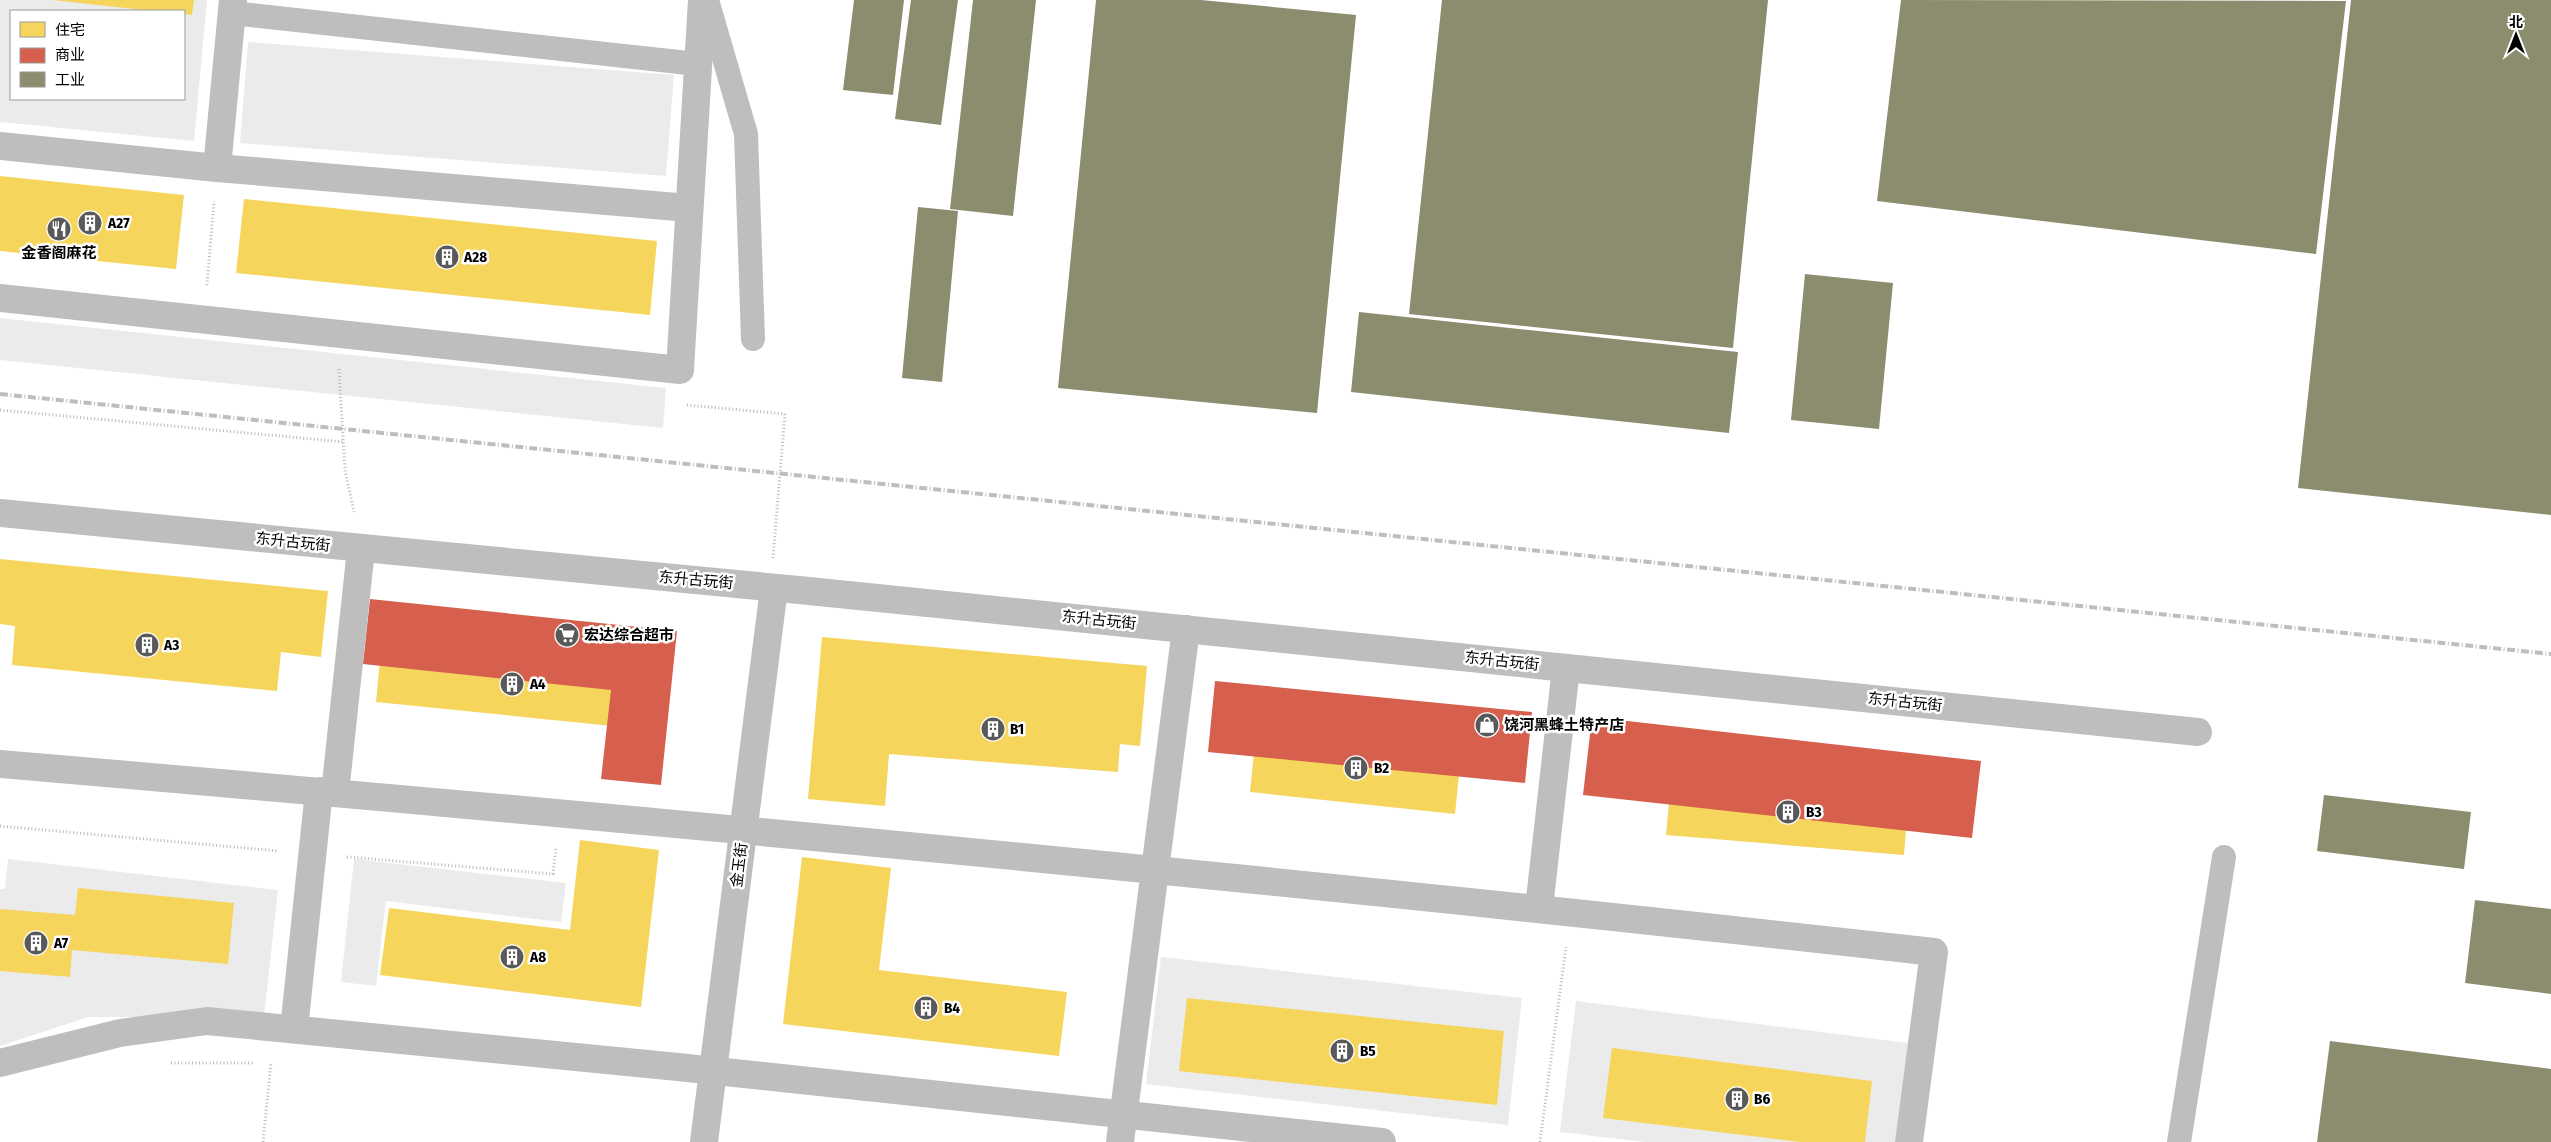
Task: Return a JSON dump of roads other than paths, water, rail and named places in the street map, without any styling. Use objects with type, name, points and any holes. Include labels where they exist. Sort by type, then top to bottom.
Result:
[{"type":"street","points":[[0,298],[680,370],[702,0]]},
{"type":"street","points":[[217,168],[232,7]]},
{"type":"street","points":[[0,146],[217,168],[689,208]]},
{"type":"street","name":"东升古玩街","points":[[0,512],[1186,629],[2198,732]]},
{"type":"street","points":[[294,1030],[361,549]]},
{"type":"street","name":"金玉街","points":[[704,1142],[774,588]]},
{"type":"street","points":[[1120,1142],[1186,629]]},
{"type":"street","points":[[1540,908],[1566,668]]},
{"type":"street","points":[[0,764],[327,792],[1155,870],[1540,908],[1934,952],[1909,1142]]},
{"type":"street","points":[[0,1063],[120,1033],[207,1021],[713,1071],[1382,1142]]},
{"type":"lane","points":[[707,0],[746,134],[753,339]]},
{"type":"lane","points":[[232,7],[697,64]]},
{"type":"lane","points":[[2179,1142],[2224,857]]},
{"type":"railway","points":[[0,394],[2551,654]]},
{"type":"place","name":"A27","points":[[90,223]]},
{"type":"place","name":"金香阁麻花","points":[[59,229]]},
{"type":"place","name":"A28","points":[[447,257]]},
{"type":"place","name":"宏达综合超市","points":[[567,635]]},
{"type":"place","name":"A3","points":[[147,645]]},
{"type":"place","name":"A4","points":[[512,684]]},
{"type":"place","name":"饶河黑蜂土特产店","points":[[1487,725]]},
{"type":"place","name":"B1","points":[[993,729]]},
{"type":"place","name":"B2","points":[[1356,768]]},
{"type":"place","name":"B3","points":[[1788,812]]},
{"type":"place","name":"A7","points":[[36,943]]},
{"type":"place","name":"A8","points":[[512,957]]},
{"type":"place","name":"B4","points":[[926,1008]]},
{"type":"place","name":"B5","points":[[1342,1051]]},
{"type":"place","name":"B6","points":[[1737,1099]]}]
